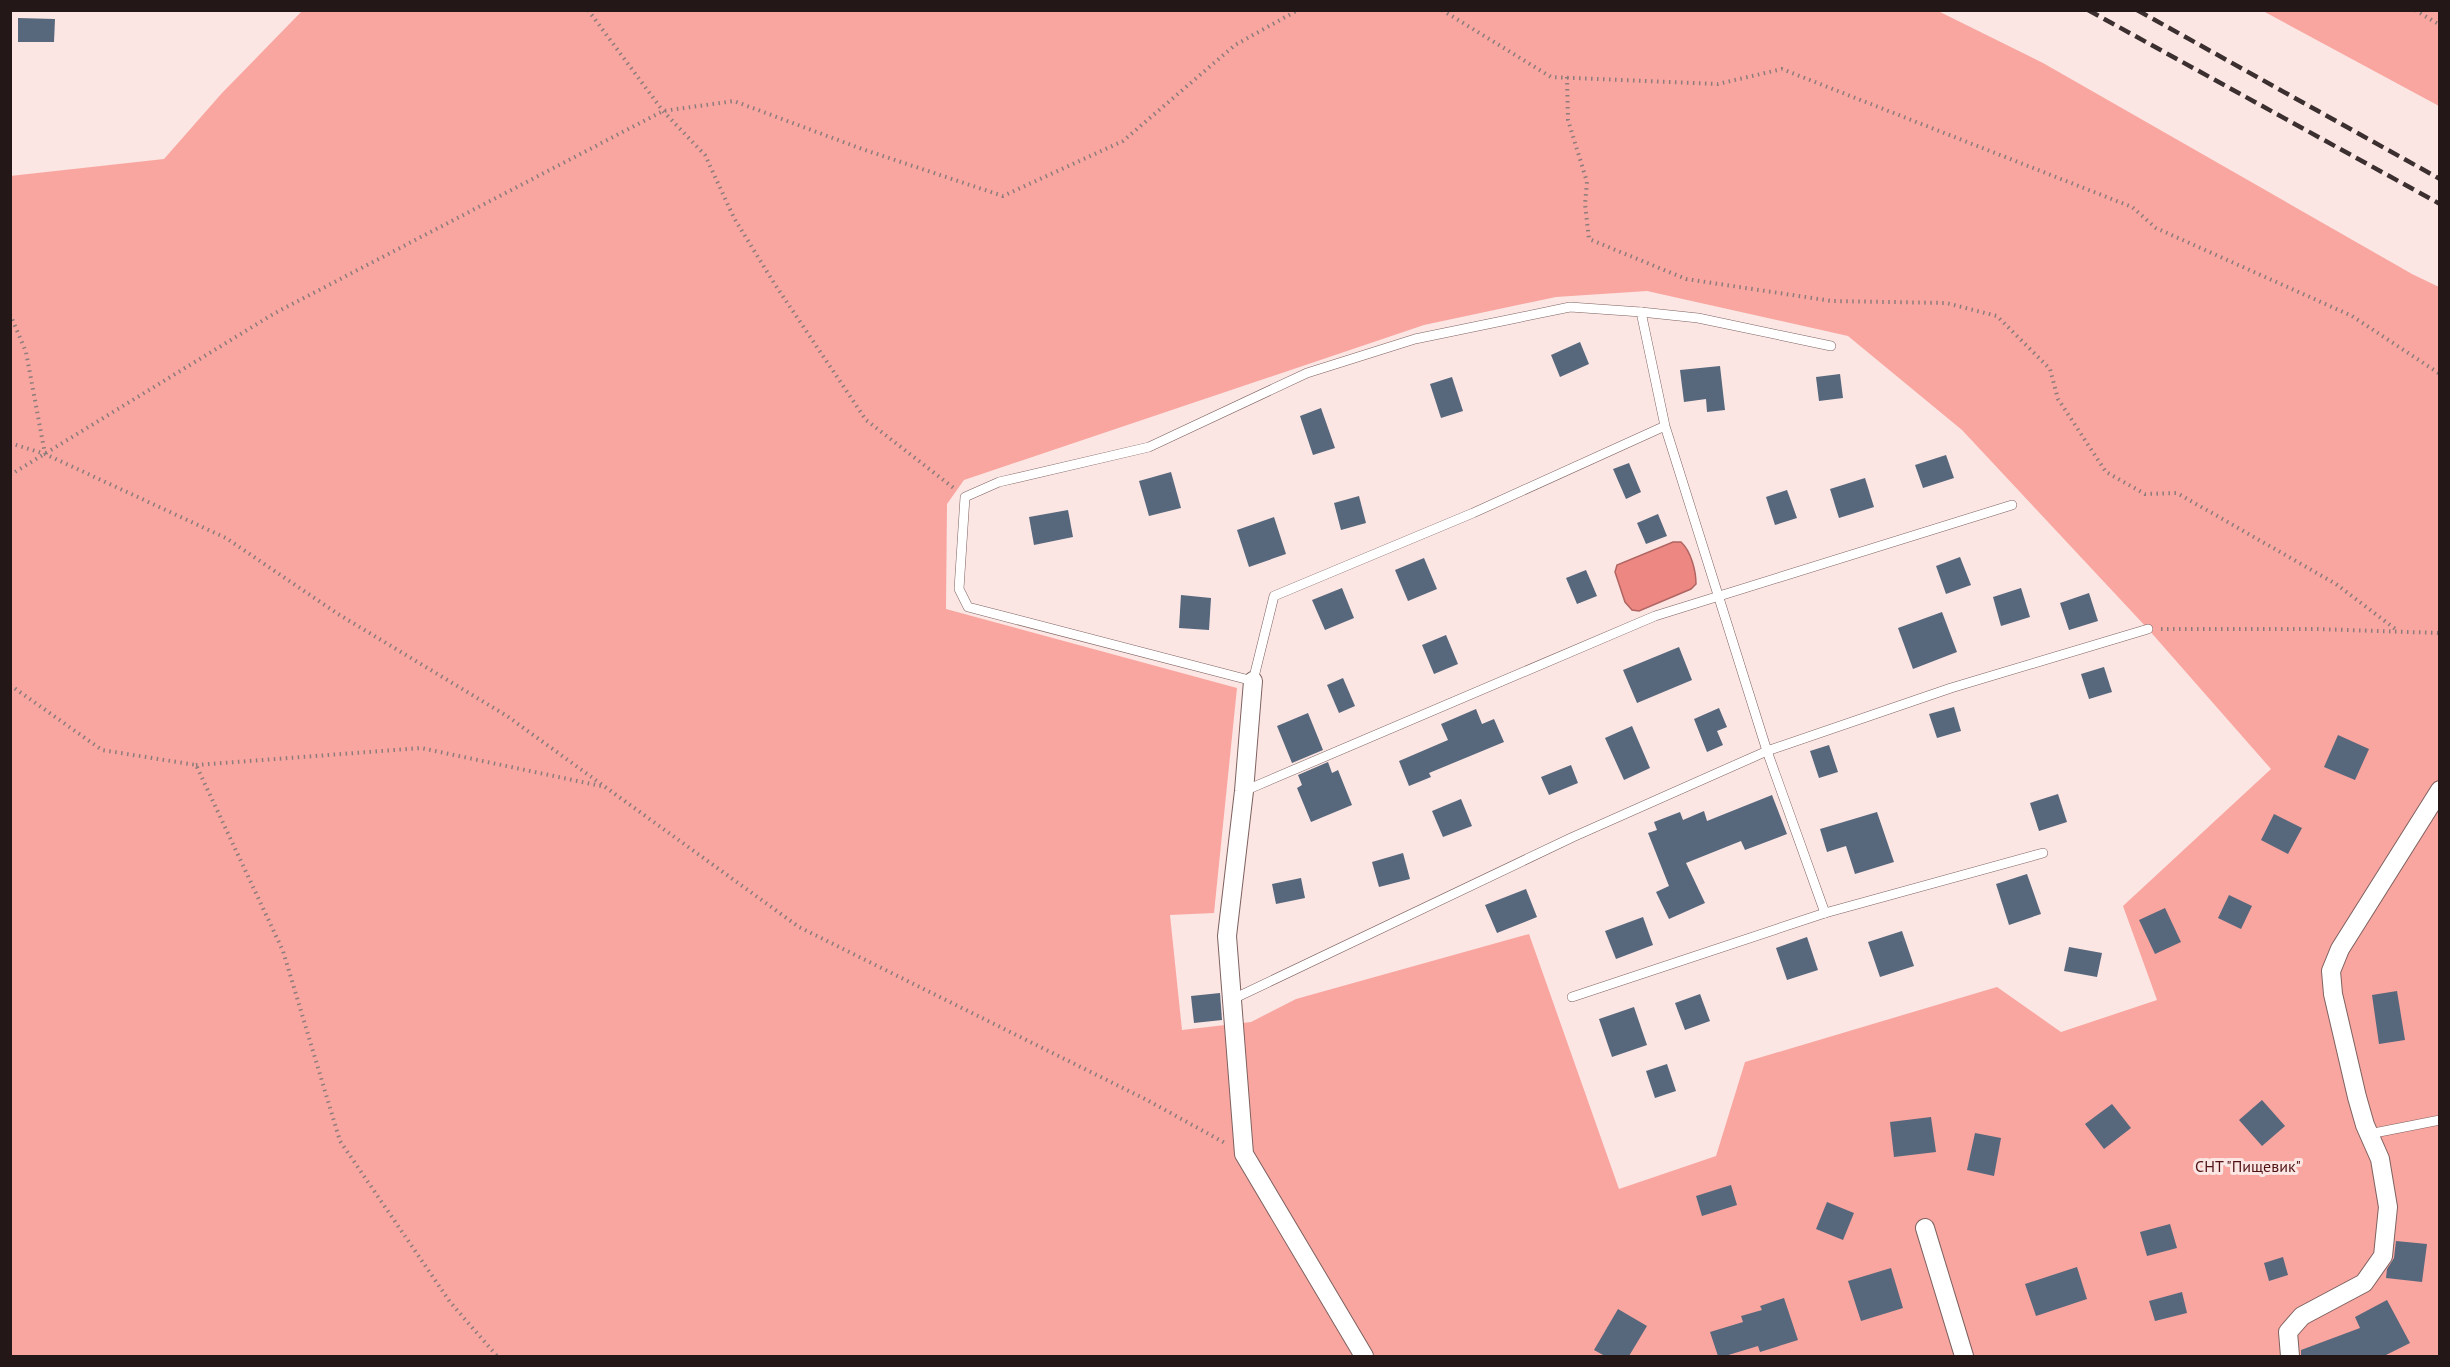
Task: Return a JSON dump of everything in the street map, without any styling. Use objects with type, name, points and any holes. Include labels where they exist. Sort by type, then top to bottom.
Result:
[{"type":"street","points":[[1253,681],[1244,791],[1227,936],[1244,1154],[1364,1356]]},
{"type":"street","points":[[2290,1356],[2288,1332],[2302,1316],[2364,1283],[2383,1256],[2388,1207],[2380,1159],[2357,1097],[2335,1005],[2331,971],[2340,949],[2439,789]]},
{"type":"street","points":[[1926,1228],[1964,1356]]},
{"type":"lane","points":[[1665,426],[1473,513],[1274,596],[1253,681],[968,607],[958,589],[965,496],[999,482],[1149,447],[1307,373],[1414,339],[1570,307],[1698,318],[1831,346]]},
{"type":"lane","points":[[1641,312],[1665,426],[1767,751],[1825,913]]},
{"type":"lane","points":[[1244,791],[1655,616],[2012,505]]},
{"type":"lane","points":[[1233,999],[1573,837],[1767,751],[1951,688],[2148,629]]},
{"type":"lane","points":[[1572,997],[1825,913],[2043,853]]},
{"type":"lane","points":[[2369,1134],[2439,1120]]},
{"type":"path","points":[[588,10],[663,111],[705,155],[734,218],[774,283],[866,420],[965,496]]},
{"type":"path","points":[[10,475],[275,313],[663,111],[734,101],[862,149],[1003,196],[1123,141],[1235,45],[1298,10]]},
{"type":"path","points":[[1442,10],[1551,77],[1718,84],[1782,69],[2132,207],[2156,228],[2352,316],[2439,374]]},
{"type":"path","points":[[2415,10],[2439,25]]},
{"type":"path","points":[[1567,77],[1568,120],[1587,182],[1585,204],[1589,239],[1686,279],[1832,301],[1946,303],[1997,316],[2050,369],[2058,399],[2106,472],[2145,494],[2176,493],[2336,584],[2398,632]]},
{"type":"path","points":[[10,314],[26,352],[45,454]]},
{"type":"path","points":[[10,443],[45,454],[226,538],[339,614],[507,717],[799,927],[1147,1100],[1244,1154]]},
{"type":"path","points":[[2148,629],[2439,633]]},
{"type":"path","points":[[10,684],[102,750],[196,765],[421,748],[603,787]]},
{"type":"path","points":[[196,765],[283,951],[340,1141],[450,1302],[497,1356]]},
{"type":"green space","name":"СНТ \"Пищевик\"","points":[[302,11],[1938,11],[2043,63],[2412,274],[2439,287],[2439,1356],[11,1356],[10,176],[164,159],[222,93]],"holes":[[[1647,291],[1848,336],[1962,430],[2148,629],[2271,769],[2123,906],[2157,1000],[2061,1032],[1997,987],[1745,1062],[1716,1156],[1619,1189],[1529,934],[1296,999],[1251,1022],[1182,1030],[1170,915],[1214,913],[1237,688],[946,609],[947,504],[964,480],[1424,325],[1556,297]]]},
{"type":"green space","points":[[2263,11],[2439,11],[2439,106]]},
{"type":"shaded area","points":[[1673,542],[1681,542],[1688,551],[1694,567],[1696,584],[1691,589],[1639,611],[1632,610],[1625,602],[1615,572],[1617,565]]},
{"type":"building","points":[[18,18],[55,19],[54,42],[18,42]]},
{"type":"building","points":[[1580,342],[1589,364],[1560,377],[1551,355]]},
{"type":"building","points":[[1720,366],[1725,410],[1707,412],[1706,399],[1684,402],[1680,370]]},
{"type":"building","points":[[1840,374],[1843,398],[1819,401],[1816,377]]},
{"type":"building","points":[[1452,377],[1463,411],[1441,418],[1430,384]]},
{"type":"building","points":[[1321,408],[1335,448],[1313,455],[1300,416]]},
{"type":"building","points":[[1946,455],[1954,478],[1923,488],[1915,465]]},
{"type":"building","points":[[1629,463],[1641,492],[1626,499],[1613,469]]},
{"type":"building","points":[[1171,472],[1181,508],[1149,516],[1139,481]]},
{"type":"building","points":[[1865,478],[1874,507],[1839,518],[1830,489]]},
{"type":"building","points":[[1787,490],[1797,518],[1775,525],[1766,497]]},
{"type":"building","points":[[1359,496],[1366,523],[1341,530],[1334,503]]},
{"type":"building","points":[[1068,510],[1073,537],[1034,545],[1029,517]]},
{"type":"building","points":[[1658,514],[1667,536],[1646,544],[1637,523]]},
{"type":"building","points":[[1274,517],[1286,554],[1249,567],[1237,530]]},
{"type":"building","points":[[1960,557],[1971,585],[1946,594],[1936,566]]},
{"type":"building","points":[[1424,558],[1437,589],[1408,601],[1395,570]]},
{"type":"building","points":[[1586,570],[1597,596],[1577,604],[1566,578]]},
{"type":"building","points":[[1342,588],[1354,618],[1325,630],[1312,600]]},
{"type":"building","points":[[2021,588],[2030,617],[2001,626],[1993,597]]},
{"type":"building","points":[[2089,593],[2098,621],[2069,630],[2060,603]]},
{"type":"building","points":[[1181,595],[1211,598],[1209,630],[1179,628]]},
{"type":"building","points":[[1942,612],[1957,652],[1913,669],[1898,628]]},
{"type":"building","points":[[1446,635],[1458,664],[1434,674],[1422,645]]},
{"type":"building","points":[[1679,647],[1692,680],[1637,703],[1623,670]]},
{"type":"building","points":[[2104,667],[2112,692],[2089,699],[2081,674]]},
{"type":"building","points":[[1343,678],[1355,706],[1339,713],[1327,685]]},
{"type":"building","points":[[1954,707],[1961,731],[1937,738],[1929,714]]},
{"type":"building","points":[[1719,708],[1727,727],[1717,731],[1723,745],[1707,752],[1694,719]]},
{"type":"building","points":[[1476,709],[1482,724],[1494,719],[1504,742],[1429,773],[1431,777],[1409,786],[1399,761],[1448,740],[1441,724]]},
{"type":"building","points":[[1308,713],[1323,750],[1292,763],[1277,726]]},
{"type":"building","points":[[1632,726],[1650,768],[1624,780],[1605,738]]},
{"type":"building","points":[[2338,735],[2369,749],[2355,780],[2324,767]]},
{"type":"building","points":[[1829,745],[1838,772],[1819,778],[1810,751]]},
{"type":"building","points":[[1328,762],[1332,773],[1338,770],[1352,805],[1311,822],[1297,788],[1302,785],[1298,775]]},
{"type":"building","points":[[1571,765],[1578,783],[1549,795],[1541,777]]},
{"type":"building","points":[[2058,794],[2067,822],[2039,831],[2030,803]]},
{"type":"building","points":[[1772,795],[1787,834],[1745,850],[1741,841],[1686,863],[1705,903],[1669,919],[1656,892],[1669,886],[1648,833],[1657,830],[1654,822],[1680,812],[1683,820],[1704,811],[1707,821]]},
{"type":"building","points":[[1461,799],[1472,826],[1443,837],[1432,811]]},
{"type":"building","points":[[1877,812],[1894,862],[1855,874],[1846,846],[1827,852],[1820,829]]},
{"type":"building","points":[[2274,814],[2302,828],[2288,854],[2261,840]]},
{"type":"building","points":[[1403,853],[1410,879],[1379,887],[1372,862]]},
{"type":"building","points":[[2027,874],[2041,914],[2009,925],[1996,884]]},
{"type":"building","points":[[1301,878],[1305,898],[1276,904],[1272,884]]},
{"type":"building","points":[[1526,889],[1537,917],[1497,933],[1485,905]]},
{"type":"building","points":[[2229,895],[2252,906],[2241,929],[2218,918]]},
{"type":"building","points":[[2165,908],[2181,942],[2155,954],[2139,920]]},
{"type":"building","points":[[1643,917],[1653,945],[1616,959],[1605,931]]},
{"type":"building","points":[[1902,931],[1914,966],[1880,977],[1868,942]]},
{"type":"building","points":[[1807,937],[1818,970],[1787,980],[1776,948]]},
{"type":"building","points":[[2069,947],[2102,953],[2097,977],[2064,971]]},
{"type":"building","points":[[2397,991],[2405,1040],[2379,1044],[2372,995]]},
{"type":"building","points":[[1220,993],[1222,1020],[1194,1023],[1191,996]]},
{"type":"building","points":[[1700,994],[1710,1021],[1685,1030],[1675,1003]]},
{"type":"building","points":[[1634,1007],[1647,1045],[1612,1057],[1599,1019]]},
{"type":"building","points":[[1667,1064],[1676,1091],[1655,1098],[1646,1071]]},
{"type":"building","points":[[2262,1100],[2285,1126],[2262,1146],[2239,1120]]},
{"type":"building","points":[[2112,1104],[2131,1128],[2104,1149],[2085,1124]]},
{"type":"building","points":[[1931,1117],[1936,1152],[1894,1157],[1890,1122]]},
{"type":"building","points":[[1975,1133],[2001,1138],[1994,1176],[1967,1170]]},
{"type":"building","points":[[1731,1185],[1737,1205],[1702,1216],[1696,1196]]},
{"type":"building","points":[[1827,1202],[1854,1213],[1843,1240],[1816,1229]]},
{"type":"building","points":[[2170,1224],[2177,1248],[2147,1256],[2140,1232]]},
{"type":"building","points":[[2396,1241],[2427,1244],[2422,1282],[2386,1278],[2387,1269],[2394,1258]]},
{"type":"building","points":[[2283,1257],[2288,1275],[2269,1281],[2264,1263]]},
{"type":"building","points":[[2077,1267],[2087,1299],[2036,1316],[2025,1284]]},
{"type":"building","points":[[1891,1268],[1903,1308],[1861,1321],[1848,1281]]},
{"type":"building","points":[[2182,1292],[2187,1313],[2155,1321],[2149,1301]]},
{"type":"building","points":[[1784,1298],[1798,1340],[1760,1352],[1758,1346],[1718,1356],[1710,1332],[1743,1322],[1741,1316],[1762,1310],[1760,1306]]},
{"type":"building","points":[[2387,1300],[2410,1343],[2384,1356],[2301,1356],[2301,1350],[2360,1328],[2355,1317]]},
{"type":"building","points":[[1618,1309],[1647,1326],[1629,1356],[1605,1356],[1594,1350]]},
{"type":"railway","points":[[2088,10],[2440,204]]},
{"type":"railway","points":[[2137,10],[2440,179]]}]
